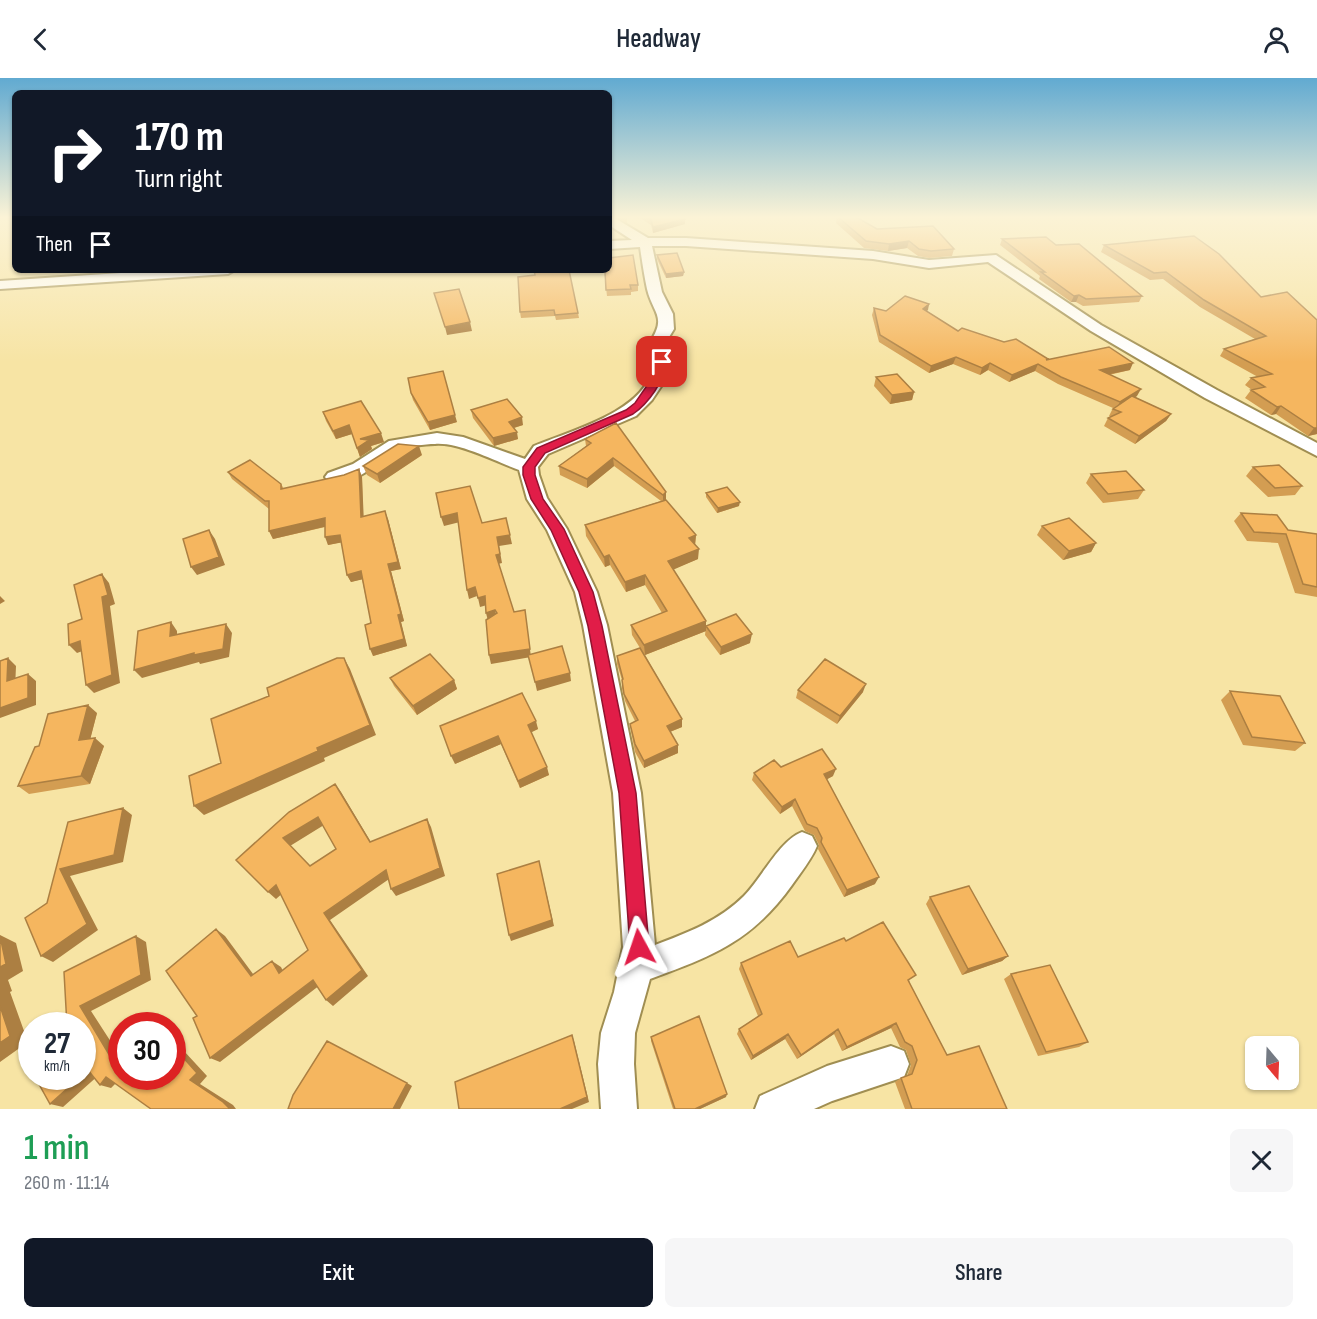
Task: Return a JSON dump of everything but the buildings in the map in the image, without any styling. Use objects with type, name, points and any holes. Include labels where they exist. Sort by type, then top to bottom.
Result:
[{"type":"street","points":[[619,1109],[616,1064],[618,1033],[631,992],[639,947],[627,793],[595,626],[586,592],[557,529],[537,499],[529,475],[529,467],[541,450],[630,412],[639,405],[660,374],[662,362],[658,342],[666,329],[666,314],[656,292],[650,265]]},
{"type":"street","points":[[1002,265],[1096,328],[1201,389],[1317,450]]},
{"type":"street","points":[[0,285],[182,273]]},
{"type":"street","points":[[335,477],[360,468],[395,445],[437,438],[457,441],[529,467]]},
{"type":"street","points":[[635,968],[689,948],[731,927],[754,908],[802,846]]},
{"type":"street","points":[[773,1109],[827,1084],[891,1064]]},
{"type":"route","points":[[639,947],[627,793],[595,626],[586,592],[557,529],[537,499],[529,475],[529,467],[541,450],[630,412],[639,405],[660,374],[662,362]]}]
